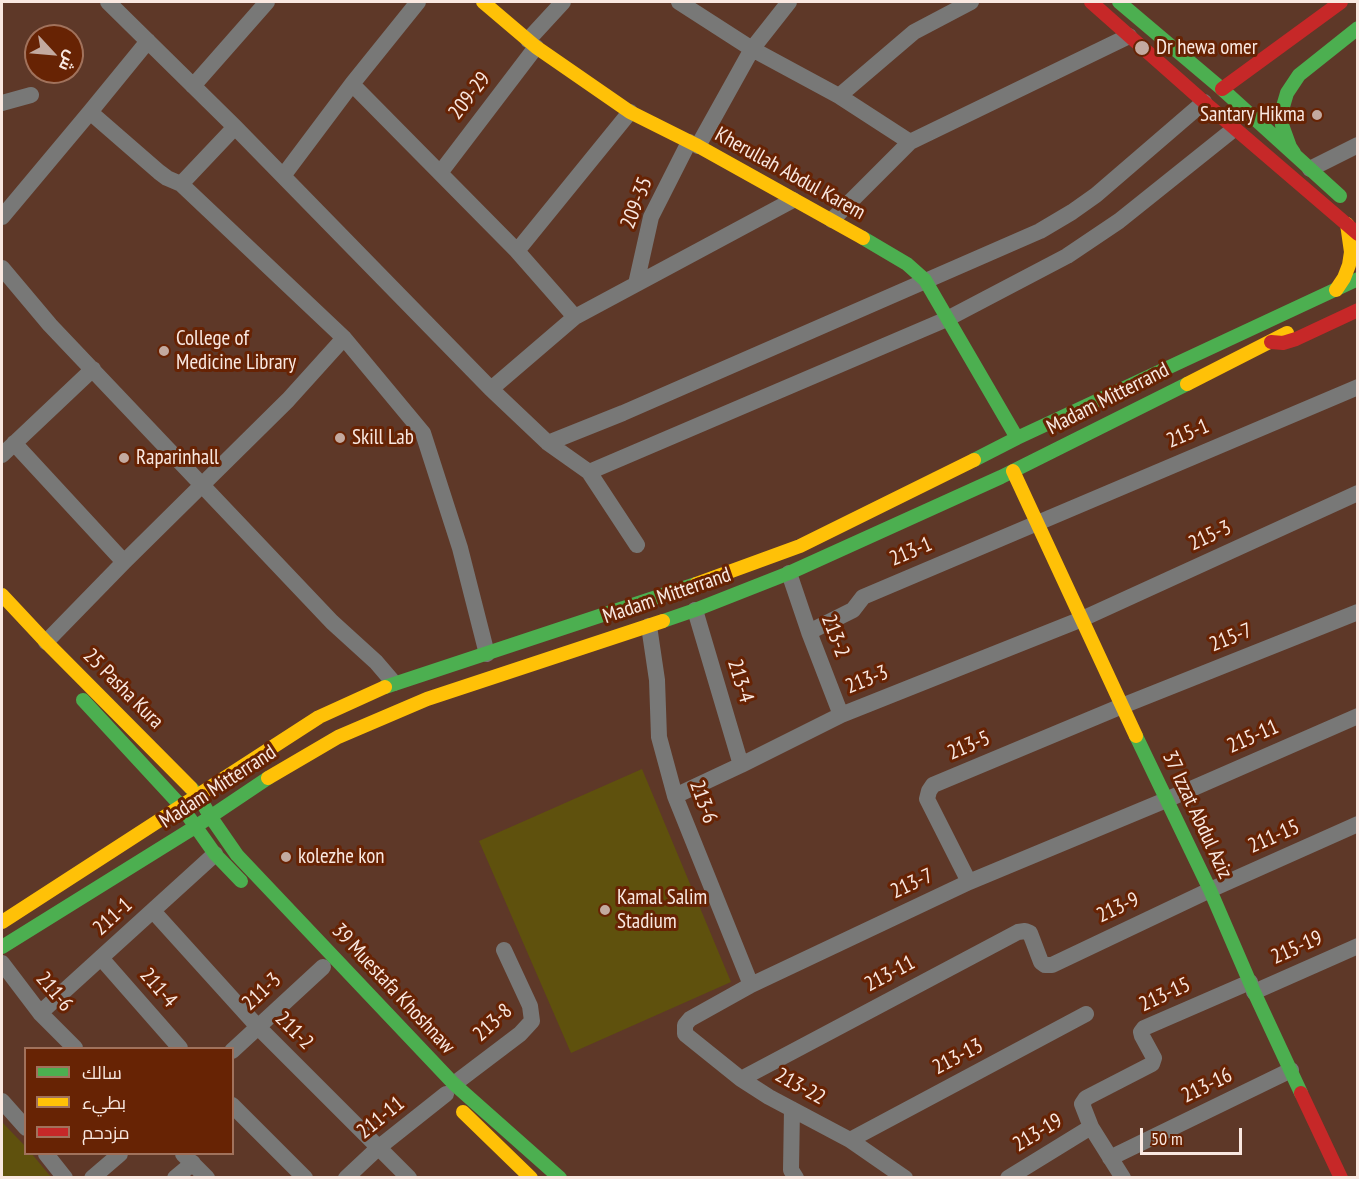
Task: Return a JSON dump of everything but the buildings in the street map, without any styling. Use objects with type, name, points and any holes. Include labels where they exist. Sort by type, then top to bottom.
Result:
[{"type":"main road","name":"Kherullah Abdul Karem","points":[[483,2],[532,43],[630,112],[694,144],[907,264],[925,280],[1017,438]]},
{"type":"main road","points":[[1091,2],[1234,129],[1352,229],[1350,259],[1344,278],[1336,290]]},
{"type":"main road","points":[[1119,2],[1222,89],[1350,204]]},
{"type":"main road","points":[[1222,89],[1310,24],[1330,5]]},
{"type":"main road","points":[[1310,24],[1309,30],[1320,46]]},
{"type":"main road","points":[[1296,157],[1282,125],[1282,110],[1292,84],[1320,46],[1358,28]]},
{"type":"main road","name":"Madam Mitterrand","points":[[2,922],[320,717],[394,683],[717,577],[800,546],[1017,438],[1358,279]]},
{"type":"main road","name":"Madam Mitterrand","points":[[2,947],[195,827],[259,783],[338,737],[427,699],[695,610],[789,573],[1013,471],[1358,297]]},
{"type":"main road","points":[[1271,342],[1290,342],[1358,310]]},
{"type":"main road","name":"37 Izzat Abdul Aziz","points":[[1013,471],[1210,890],[1252,987],[1341,1178]]},
{"type":"main road","name":"25 Pasha Kura","points":[[2,595],[198,795],[210,816]]},
{"type":"main road","name":"25 Pasha Kura","points":[[2,614],[53,668]]},
{"type":"main road","name":"25 Pasha Kura","points":[[77,694],[181,806],[195,827]]},
{"type":"main road","name":"39 Muestafa Khoshnaw","points":[[210,816],[237,855],[446,1088],[531,1178]]},
{"type":"main road","points":[[195,827],[215,854],[254,894]]},
{"type":"main road","name":"39 Muestafa Khoshnaw","points":[[446,1088],[560,1178]]},
{"type":"street","points":[[110,2],[490,389],[548,443],[589,472],[636,545]]},
{"type":"street","points":[[193,86],[267,2]]},
{"type":"street","points":[[283,176],[352,84],[418,2]]},
{"type":"street","name":"209-29","points":[[440,173],[563,2]]},
{"type":"street","points":[[679,2],[752,49],[839,96],[910,142]]},
{"type":"street","name":"209-35","points":[[636,284],[651,217],[752,49],[789,2]]},
{"type":"street","points":[[839,96],[914,32],[971,2]]},
{"type":"street","points":[[832,220],[910,142],[1129,36]]},
{"type":"street","points":[[2,217],[148,40]]},
{"type":"street","points":[[352,84],[517,250],[575,317]]},
{"type":"street","points":[[2,103],[31,95]]},
{"type":"street","points":[[548,443],[634,408],[1040,231],[1072,213],[1096,195],[1204,102]]},
{"type":"street","points":[[90,112],[159,172],[181,184],[345,338],[423,433],[460,548],[488,654]]},
{"type":"street","points":[[517,250],[630,112]]},
{"type":"street","points":[[181,184],[235,127]]},
{"type":"street","points":[[589,472],[947,319],[1067,256],[1119,221],[1234,129]]},
{"type":"street","points":[[1310,169],[1358,145]]},
{"type":"street","points":[[490,389],[575,317],[793,200]]},
{"type":"street","points":[[2,268],[50,325],[332,622],[376,662],[394,683]]},
{"type":"street","points":[[46,642],[288,400],[345,338]]},
{"type":"street","points":[[93,369],[8,449],[124,562]]},
{"type":"street","name":"215-1","points":[[1037,523],[1358,387]]},
{"type":"street","name":"215-3","points":[[1082,619],[1354,501]]},
{"type":"street","name":"213-1","points":[[809,632],[854,610],[863,597],[1037,523]]},
{"type":"street","name":"213-2","points":[[789,573],[841,714]]},
{"type":"street","name":"213-4","points":[[695,610],[741,765]]},
{"type":"street","name":"215-7","points":[[1122,706],[1358,612]]},
{"type":"street","name":"213-3","points":[[675,796],[841,714],[1082,619]]},
{"type":"street","name":"213-6","points":[[649,626],[657,680],[660,737],[675,796],[751,985]]},
{"type":"street","name":"213-5","points":[[969,882],[927,799],[928,791],[933,785],[1122,706]]},
{"type":"street","name":"215-11","points":[[1166,800],[1358,716]]},
{"type":"street","name":"213-7","points":[[686,1025],[690,1019],[751,985],[969,882],[1166,800]]},
{"type":"street","name":"211-15","points":[[1210,890],[1358,824]]},
{"type":"street","name":"211-1","points":[[40,1013],[215,854]]},
{"type":"street","name":"213-9","points":[[1045,965],[1052,964],[1210,890]]},
{"type":"street","name":"211-2","points":[[153,911],[258,1027],[409,1178]]},
{"type":"street","name":"213-11","points":[[741,1078],[1018,932],[1030,933],[1041,962],[1045,965]]},
{"type":"street","name":"215-19","points":[[1252,987],[1358,946]]},
{"type":"street","name":"213-8","points":[[446,1088],[520,1034],[532,1021],[530,1006],[504,950]]},
{"type":"street","name":"211-4","points":[[101,958],[179,1047]]},
{"type":"street","name":"211-6","points":[[2,963],[40,1013],[74,1047]]},
{"type":"street","name":"211-3","points":[[234,1049],[323,967]]},
{"type":"street","name":"213-15","points":[[1091,1127],[1082,1104],[1086,1098],[1152,1064],[1154,1058],[1141,1032],[1144,1028],[1252,987]]},
{"type":"street","name":"213-13","points":[[850,1140],[1086,1014]]},
{"type":"street","name":"213-22","points":[[686,1025],[685,1034],[741,1078],[769,1097],[850,1140],[905,1178]]},
{"type":"street","name":"213-16","points":[[1110,1158],[1290,1070]]},
{"type":"street","name":"211-11","points":[[346,1178],[446,1088]]},
{"type":"street","points":[[2,1101],[24,1126]]},
{"type":"street","points":[[234,1107],[305,1178]]},
{"type":"street","points":[[792,1109],[793,1175]]},
{"type":"street","points":[[1091,1127],[1123,1178]]},
{"type":"street","name":"213-19","points":[[1008,1178],[1091,1127]]},
{"type":"street","points":[[47,1155],[65,1178]]},
{"type":"street","points":[[92,1178],[119,1155]]},
{"type":"street","points":[[175,1178],[188,1158],[207,1178]]},
{"type":"shaded area","name":"Kamal Salim Stadium","points":[[642,769],[731,982],[571,1053],[479,841]]},
{"type":"shaded area","points":[[2,1122],[24,1145],[24,1155],[33,1155],[51,1177],[2,1177]]},
{"type":"traffic: fast","points":[[1119,2],[1222,89],[1340,196]]},
{"type":"traffic: fast","points":[[1294,153],[1282,125],[1282,110],[1287,93],[1299,75],[1358,28]]},
{"type":"traffic: fast","points":[[863,238],[907,264],[925,280],[1017,438]]},
{"type":"traffic: fast","points":[[974,460],[1358,279]]},
{"type":"traffic: fast","points":[[663,621],[789,573],[1001,477],[1187,384]]},
{"type":"traffic: fast","points":[[385,687],[696,584]]},
{"type":"traffic: fast","points":[[83,700],[181,806],[215,854],[241,881]]},
{"type":"traffic: fast","points":[[1136,736],[1210,890],[1301,1093]]},
{"type":"traffic: fast","points":[[2,947],[195,827],[268,778]]},
{"type":"traffic: fast","points":[[191,788],[198,795],[237,855],[454,1084],[560,1178]]},
{"type":"traffic: slow","points":[[483,2],[536,47],[630,112],[698,146],[863,238]]},
{"type":"traffic: slow","points":[[1336,290],[1349,265],[1351,252],[1347,224]]},
{"type":"traffic: slow","points":[[1187,384],[1287,333]]},
{"type":"traffic: slow","points":[[696,584],[800,546],[974,460]]},
{"type":"traffic: slow","points":[[1013,471],[1136,736]]},
{"type":"traffic: slow","points":[[2,595],[191,788]]},
{"type":"traffic: slow","points":[[268,778],[338,737],[427,699],[663,621]]},
{"type":"traffic: slow","points":[[2,922],[319,717],[385,687]]},
{"type":"traffic: slow","points":[[463,1112],[531,1178]]},
{"type":"traffic: jam","points":[[1091,2],[1358,234]]},
{"type":"traffic: jam","points":[[1222,89],[1341,2]]},
{"type":"traffic: jam","points":[[1271,342],[1283,343],[1296,339],[1358,310]]},
{"type":"traffic: jam","points":[[1301,1093],[1341,1178]]},
{"type":"place","name":"Dr hewa omer","points":[[1142,48]]},
{"type":"place","name":"Santary Hikma","points":[[1317,115]]},
{"type":"place","name":"College of Medicine Library","points":[[164,351]]},
{"type":"place","name":"Skill Lab","points":[[340,438]]},
{"type":"place","name":"Raparinhall","points":[[124,458]]},
{"type":"place","name":"kolezhe kon","points":[[286,857]]},
{"type":"place","name":"Kamal Salim Stadium","points":[[605,910]]}]
